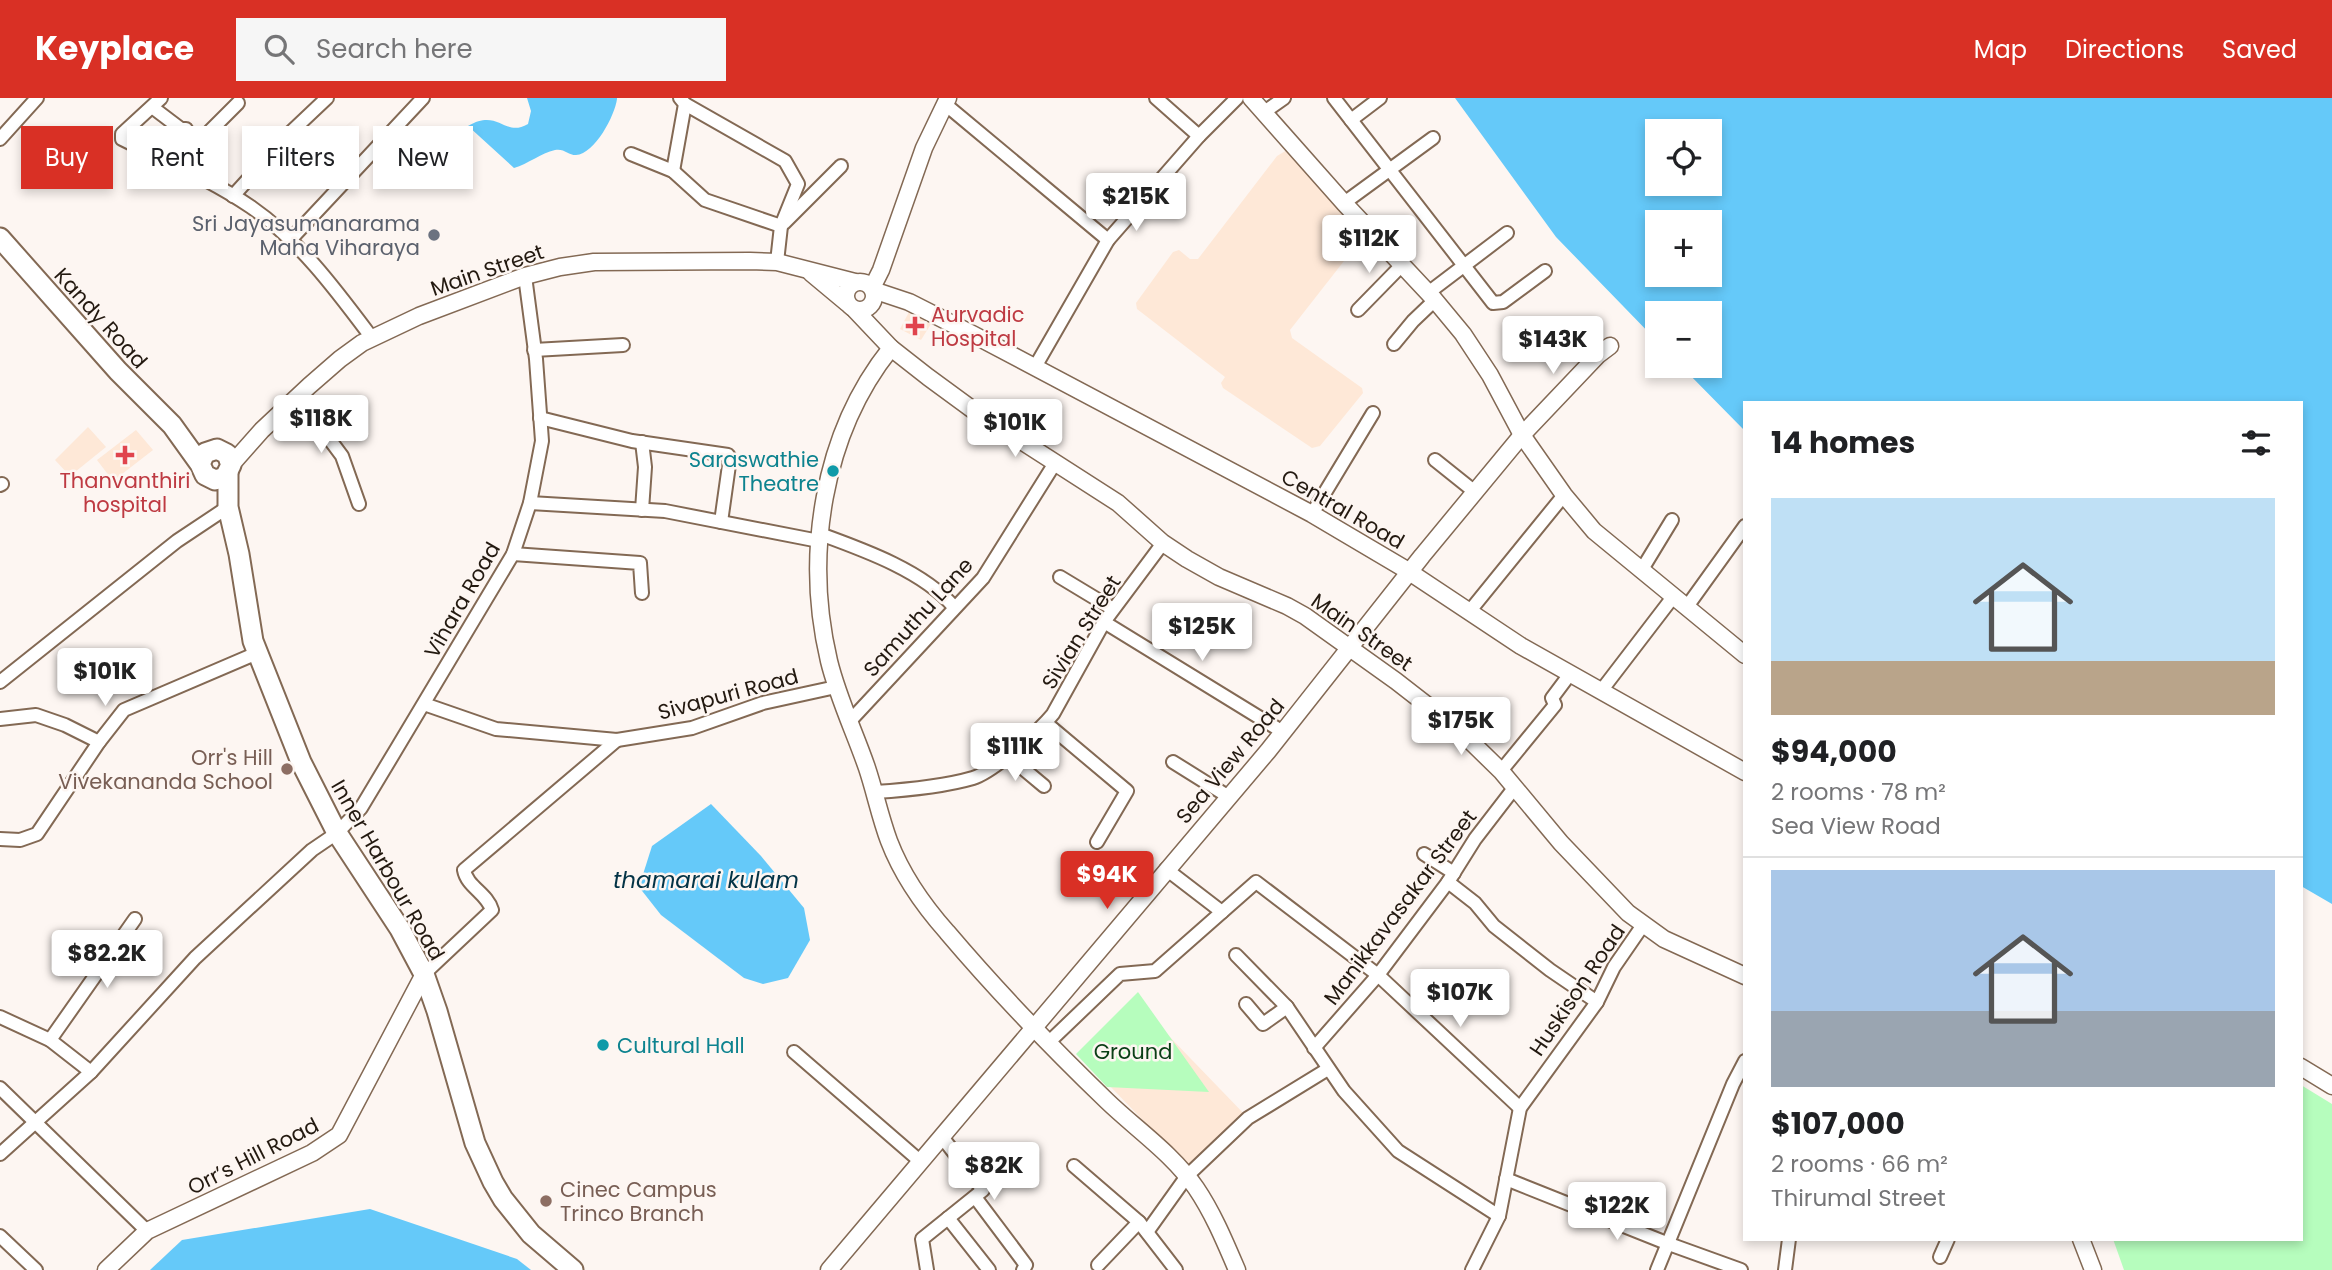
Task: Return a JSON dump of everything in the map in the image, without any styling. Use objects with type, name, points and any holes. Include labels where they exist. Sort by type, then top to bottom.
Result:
[{"type":"highway","name":"Kandy Road","points":[[0,238],[109,362],[172,425],[217,464]]},
{"type":"highway","name":"Inner Harbour Road","points":[[217,464],[239,554],[248,619],[257,653],[301,762],[337,833],[400,929],[424,974],[475,1143],[488,1174],[503,1199],[531,1234],[573,1270]]},
{"type":"main road","points":[[1251,98],[1344,203],[1403,264],[1463,334],[1490,375],[1522,435],[1563,495],[1594,531],[1743,653]]},
{"type":"main road","points":[[867,291],[846,291],[851,306],[867,309],[867,291],[893,235],[919,159],[947,101]]},
{"type":"main road","name":"Main Street","points":[[217,464],[262,429],[340,359],[372,338],[448,304],[525,276],[560,267],[605,261],[777,262],[806,269],[867,291]]},
{"type":"main road","name":"Main Street","points":[[806,269],[851,306],[891,348],[973,410],[1118,503],[1163,543],[1219,577],[1305,616],[1350,647],[1459,730],[1501,771],[1560,843],[1612,898],[1643,925],[1684,949],[1743,975]]},
{"type":"main road","points":[[867,291],[891,348],[862,392],[841,440],[824,503],[818,600],[836,687],[875,792],[888,839],[916,892],[952,939],[1048,1044],[1187,1176],[1212,1217],[1237,1270]]},
{"type":"main road","name":"Central Road","points":[[867,291],[909,302],[1312,514],[1570,674],[1743,771]]},
{"type":"main road","name":"Sea View Road","points":[[829,1270],[1283,732],[1409,572],[1522,435],[1598,355],[1610,346]]},
{"type":"main road","name":"Orr’s Hill Road","points":[[106,1270],[147,1231],[312,1153],[339,1135],[424,974]]},
{"type":"main road","points":[[2303,1068],[2332,1086]]},
{"type":"main road","points":[[2082,1241],[2093,1270]]},
{"type":"street","points":[[0,139],[37,98]]},
{"type":"street","points":[[233,197],[292,131],[327,98]]},
{"type":"street","points":[[291,239],[423,98]]},
{"type":"street","points":[[1156,98],[1199,135]]},
{"type":"street","points":[[1035,367],[1108,240],[1199,135],[1237,98]]},
{"type":"street","points":[[1263,113],[1284,98]]},
{"type":"street","points":[[1334,98],[1493,303],[1503,302],[1545,271]]},
{"type":"street","points":[[1351,120],[1380,98]]},
{"type":"street","points":[[212,126],[237,100]]},
{"type":"street","points":[[673,171],[683,101],[785,161],[798,184],[781,226],[777,262]]},
{"type":"street","points":[[947,101],[1108,240]]},
{"type":"street","points":[[131,126],[156,103],[178,126]]},
{"type":"street","points":[[127,129],[121,139],[127,142]]},
{"type":"street","points":[[1344,203],[1433,138]]},
{"type":"street","points":[[631,154],[673,171],[705,200],[781,226]]},
{"type":"street","points":[[781,226],[841,166]]},
{"type":"street","points":[[218,189],[251,207],[291,239],[336,290],[372,338]]},
{"type":"street","points":[[1394,344],[1431,296],[1463,266],[1507,233]]},
{"type":"street","points":[[1358,310],[1403,264]]},
{"type":"street","name":"Vihara Road","points":[[0,1154],[91,1072],[195,958],[312,850],[337,833],[361,808],[424,704],[513,554],[530,503],[542,441],[525,276]]},
{"type":"street","points":[[534,350],[624,345]]},
{"type":"street","points":[[298,397],[342,456],[359,504]]},
{"type":"street","points":[[1312,514],[1373,413]]},
{"type":"street","points":[[540,418],[642,442],[730,456],[721,522]]},
{"type":"street","points":[[642,442],[645,467],[642,510]]},
{"type":"street","points":[[1435,460],[1475,492]]},
{"type":"street","name":"Samuthu Lane","points":[[850,721],[983,578],[1055,463]]},
{"type":"street","points":[[1469,612],[1563,495]]},
{"type":"street","points":[[530,503],[665,511],[820,538],[858,548],[923,580],[954,607]]},
{"type":"street","points":[[3,675],[177,541],[228,507]]},
{"type":"street","points":[[1641,571],[1672,520]]},
{"type":"street","points":[[1686,608],[1743,529]]},
{"type":"street","name":"Sivian Street","points":[[875,792],[908,790],[975,778],[1007,756],[1046,723],[1054,714],[1104,622],[1163,543]]},
{"type":"street","points":[[513,554],[640,563],[642,593]]},
{"type":"street","points":[[1060,578],[1113,609]]},
{"type":"street","points":[[1601,691],[1673,597]]},
{"type":"street","points":[[1104,622],[1283,732]]},
{"type":"street","points":[[0,839],[20,840],[37,834],[124,710],[257,653]]},
{"type":"street","points":[[1501,771],[1555,705],[1552,698],[1570,674]]},
{"type":"street","name":"Sivapuri Road","points":[[424,704],[496,729],[617,740],[692,727],[763,703],[836,687]]},
{"type":"street","points":[[0,719],[36,715],[65,725],[99,742]]},
{"type":"street","points":[[1046,723],[1128,791],[1097,842]]},
{"type":"street","points":[[424,974],[492,911],[489,901],[465,878],[464,870],[617,740]]},
{"type":"street","points":[[1007,756],[1044,786]]},
{"type":"street","points":[[1173,762],[1229,797]]},
{"type":"street","name":"Manikkavasakar Street","points":[[1314,1048],[1378,975],[1515,787]]},
{"type":"street","points":[[1424,853],[1475,903],[1494,926],[1550,970],[1597,1002]]},
{"type":"street","points":[[1166,869],[1222,912]]},
{"type":"street","points":[[1048,1044],[1120,974],[1155,971],[1255,882],[1378,975],[1520,1108]]},
{"type":"street","points":[[50,1040],[135,919]]},
{"type":"street","name":"Huskison Road","points":[[1472,1270],[1499,1216],[1520,1108],[1597,1002],[1614,967],[1643,925]]},
{"type":"street","points":[[1236,955],[1287,1007],[1344,1091],[1398,1151],[1499,1216]]},
{"type":"street","points":[[1246,1004],[1263,1024],[1287,1007]]},
{"type":"street","points":[[0,1017],[50,1040],[91,1072]]},
{"type":"street","points":[[793,1052],[921,1162]]},
{"type":"street","points":[[1657,1270],[1732,1084],[1743,1064]]},
{"type":"street","points":[[1098,1265],[1143,1227],[1187,1176],[1248,1118],[1328,1069]]},
{"type":"street","points":[[0,1088],[147,1231]]},
{"type":"street","points":[[927,1270],[922,1238],[983,1189],[942,1137]]},
{"type":"street","points":[[1074,1166],[1143,1227],[1176,1270]]},
{"type":"street","points":[[1506,1179],[1741,1270]]},
{"type":"street","points":[[975,1197],[1026,1265],[1023,1270]]},
{"type":"street","points":[[948,1218],[989,1270]]},
{"type":"street","points":[[0,1236],[36,1270]]},
{"type":"street","points":[[1785,1270],[1789,1241]]},
{"type":"street","points":[[1940,1257],[1947,1241]]},
{"type":"shaded area","points":[[1287,150],[1361,232],[1362,238],[1290,330],[1292,338],[1362,388],[1363,393],[1320,446],[1312,448],[1223,388],[1221,383],[1225,377],[1137,309],[1136,303],[1173,252],[1179,250],[1190,259],[1198,259],[1277,156]]},
{"type":"shaded area","name":"Aurvadic Hospital","points":[[909,312],[931,324],[921,340],[900,329]]},
{"type":"shaded area","points":[[88,427],[106,447],[70,476],[55,460]]},
{"type":"shaded area","name":"Thanvanthiri hospital","points":[[136,430],[153,450],[113,481],[97,460]]},
{"type":"shaded area","points":[[1136,1002],[1248,1118],[1190,1169],[1080,1055]]},
{"type":"green space","name":"Ground","points":[[1138,992],[1209,1092],[1107,1087],[1076,1054]]},
{"type":"green space","points":[[2303,1086],[2332,1104],[2332,1270],[2124,1270],[2114,1241],[2303,1241]]},
{"type":"water","points":[[527,98],[617,98],[603,133],[583,153],[573,155],[555,150],[514,168],[473,131],[473,126],[468,126],[487,120],[513,128],[520,127],[528,124],[531,111]]},
{"type":"water","points":[[1455,98],[2332,98],[2332,904],[2303,887],[2303,401],[1743,401],[1743,429],[1693,378],[1722,378],[1722,301],[1645,301],[1645,329],[1556,237]]},
{"type":"water","name":"thamarai kulam","points":[[711,804],[761,856],[804,908],[810,940],[788,978],[763,984],[744,978],[661,915],[639,887],[652,846]]},
{"type":"water","points":[[370,1209],[517,1259],[531,1270],[150,1270],[182,1240]]},
{"type":"place","name":"Sri Jayasumanarama Maha Viharaya","points":[[434,235]]},
{"type":"place","name":"Aurvadic Hospital","points":[[915,326]]},
{"type":"place","name":"Thanvanthiri hospital","points":[[125,455]]},
{"type":"place","name":"Saraswathie Theatre","points":[[833,471]]},
{"type":"place","name":"Orr's Hill Vivekananda School","points":[[287,769]]},
{"type":"place","name":"Cultural Hall","points":[[603,1045]]},
{"type":"place","name":"Cinec Campus Trinco Branch","points":[[546,1201]]}]
